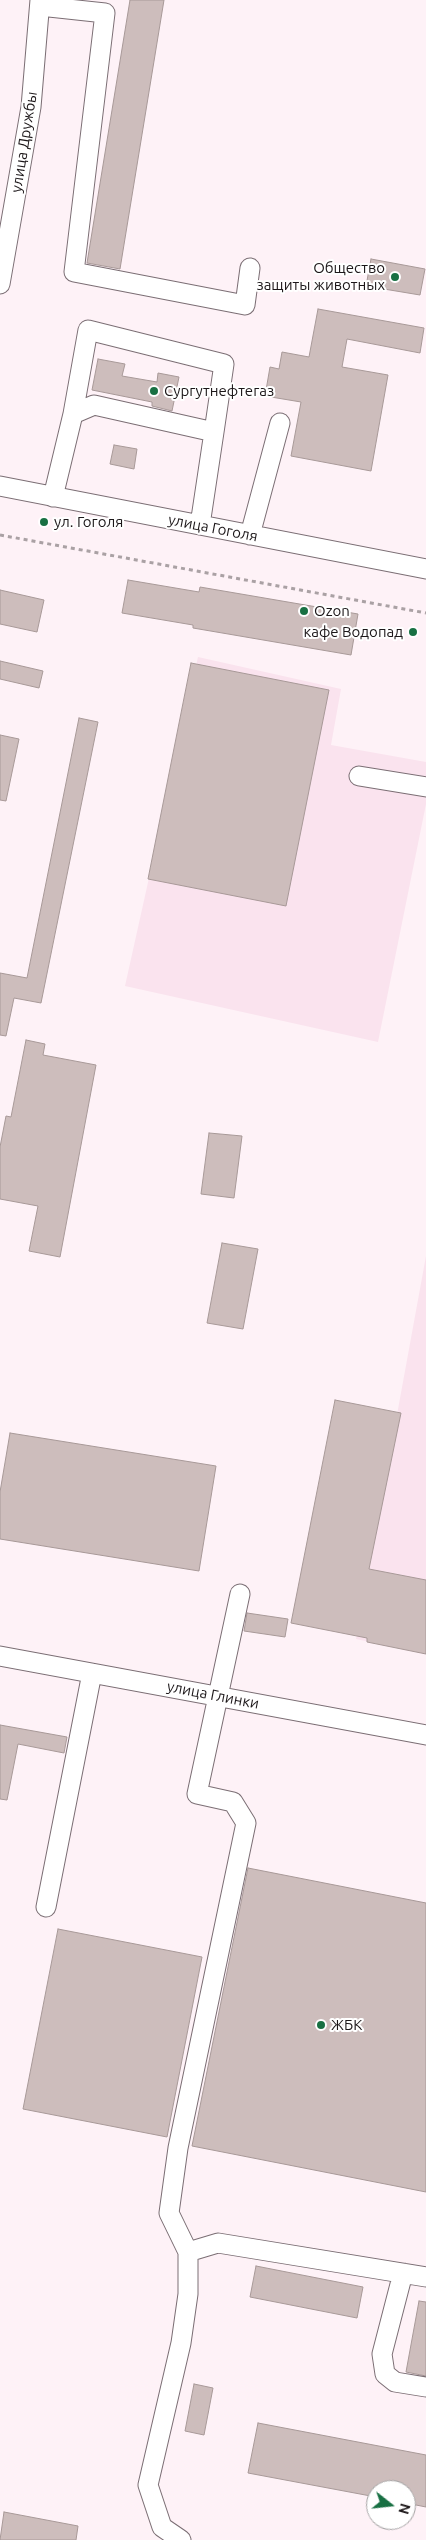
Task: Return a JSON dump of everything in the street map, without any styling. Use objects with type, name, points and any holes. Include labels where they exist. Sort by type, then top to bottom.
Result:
[{"type":"street","points":[[40,3],[105,13],[74,272],[245,305],[250,268]]},
{"type":"street","name":"улица Дружбы","points":[[0,284],[32,107],[40,3]]},
{"type":"street","points":[[53,497],[73,414],[88,330],[224,364],[200,525]]},
{"type":"street","points":[[73,414],[94,404],[214,432]]},
{"type":"street","points":[[250,535],[280,423]]},
{"type":"street","name":"улица Гоголя","points":[[0,486],[426,569]]},
{"type":"street","points":[[359,776],[426,787]]},
{"type":"street","points":[[181,2540],[162,2526],[148,2485],[181,2343],[188,2294],[188,2252],[169,2212],[178,2148],[246,1822],[232,1802],[198,1794],[220,1697],[240,1594]]},
{"type":"street","name":"улица Глинки","points":[[0,1656],[426,1735]]},
{"type":"street","points":[[46,1908],[92,1673]]},
{"type":"street","points":[[188,2252],[218,2243],[426,2277]]},
{"type":"street","points":[[403,2274],[382,2354],[385,2374],[395,2382],[426,2387]]},
{"type":"path","points":[[0,535],[426,612]]},
{"type":"shaded area","points":[[198,657],[341,689],[331,745],[426,762],[426,804],[378,1042],[125,986]]},
{"type":"shaded area","points":[[426,1256],[426,1654],[356,1639]]},
{"type":"building","points":[[130,0],[164,0],[120,269],[87,263]]},
{"type":"building","name":"Общество защиты животных","points":[[371,259],[425,269],[420,295],[366,286]]},
{"type":"building","points":[[318,309],[424,328],[420,353],[347,339],[342,367],[388,375],[371,471],[291,456],[301,402],[265,396],[270,367],[279,369],[282,352],[309,357]]},
{"type":"building","points":[[98,359],[125,364],[122,376],[157,382],[158,373],[179,377],[172,411],[152,406],[152,402],[92,390]]},
{"type":"building","points":[[114,445],[137,449],[134,469],[110,464]]},
{"type":"building","points":[[128,580],[199,592],[200,587],[358,614],[351,655],[193,628],[193,625],[122,613]]},
{"type":"building","points":[[0,590],[44,600],[37,632],[0,624]]},
{"type":"building","points":[[0,661],[43,671],[39,688],[0,679]]},
{"type":"building","points":[[191,663],[329,690],[286,906],[148,879]]},
{"type":"building","points":[[79,718],[98,722],[41,1003],[14,998],[6,1036],[0,1035],[0,973],[27,978]]},
{"type":"building","points":[[0,735],[19,739],[6,801],[0,800]]},
{"type":"building","points":[[26,1040],[45,1044],[43,1055],[96,1065],[60,1257],[29,1251],[38,1206],[0,1199],[0,1147],[6,1116],[11,1117]]},
{"type":"building","points":[[209,1133],[242,1136],[234,1198],[201,1194]]},
{"type":"building","points":[[222,1243],[258,1249],[243,1329],[207,1323]]},
{"type":"building","points":[[335,1400],[401,1413],[369,1569],[426,1580],[426,1654],[367,1642],[367,1638],[291,1623]]},
{"type":"building","points":[[10,1433],[216,1466],[199,1571],[0,1539],[0,1492]]},
{"type":"building","points":[[247,1613],[288,1619],[285,1637],[244,1631]]},
{"type":"building","points":[[0,1725],[67,1737],[64,1753],[18,1744],[7,1800],[0,1799]]},
{"type":"building","name":"ЖБК","points":[[248,1868],[426,1903],[426,2192],[192,2146]]},
{"type":"building","points":[[58,1929],[202,1957],[167,2137],[23,2109]]},
{"type":"building","points":[[256,2266],[363,2287],[357,2318],[250,2297]]},
{"type":"building","points":[[419,2301],[426,2302],[426,2376],[406,2372]]},
{"type":"building","points":[[194,2384],[213,2388],[204,2435],[185,2431]]},
{"type":"building","points":[[258,2423],[426,2455],[426,2507],[416,2505],[416,2480],[366,2480],[366,2495],[248,2473]]},
{"type":"building","points":[[4,2512],[78,2526],[76,2540],[0,2540]]},
{"type":"place","name":"Общество защиты животных","points":[[395,277]]},
{"type":"place","name":"Сургутнефтегаз","points":[[154,391]]},
{"type":"place","name":"ул. Гоголя","points":[[44,522]]},
{"type":"place","name":"Ozon","points":[[304,611]]},
{"type":"place","name":"кафе Водопад","points":[[413,632]]},
{"type":"place","name":"ЖБК","points":[[321,2025]]}]
